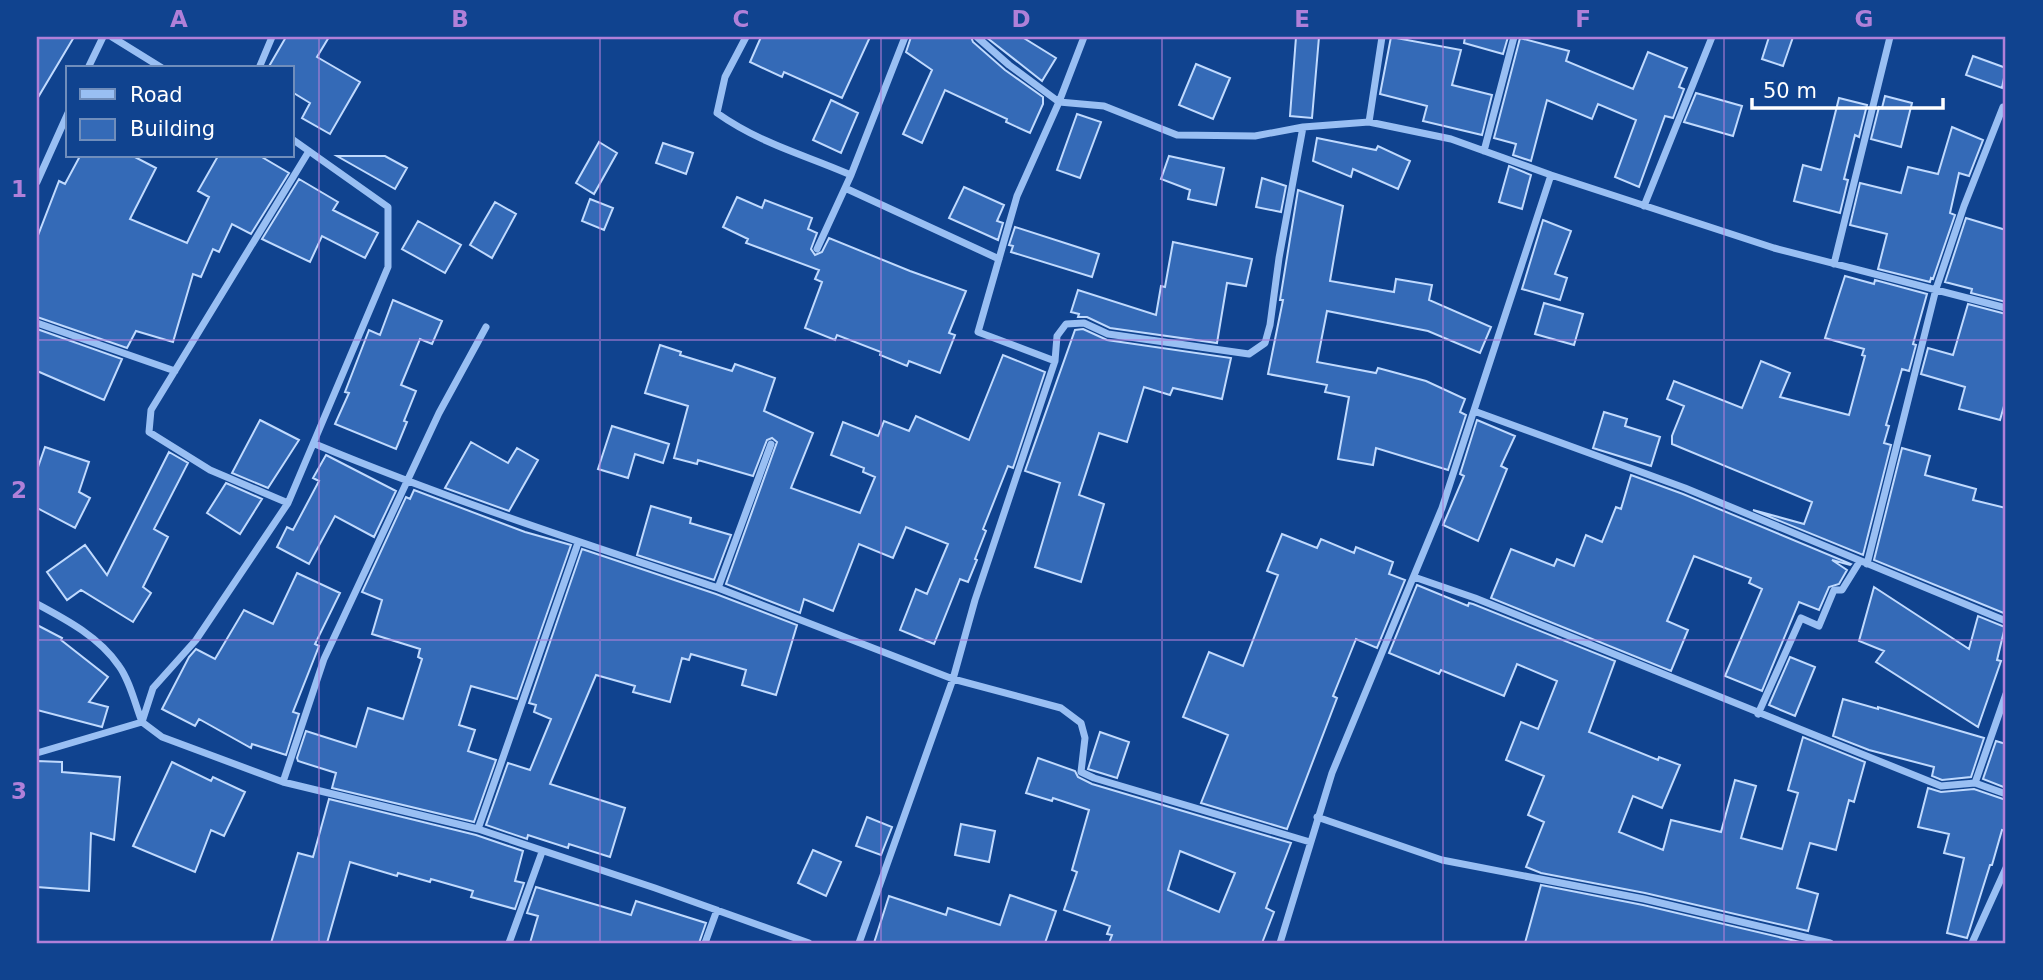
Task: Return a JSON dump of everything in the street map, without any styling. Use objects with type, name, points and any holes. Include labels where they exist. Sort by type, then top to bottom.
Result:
[{"type":"street","points":[[90,66],[103,37]]},
{"type":"street","points":[[112,37],[159,66]]},
{"type":"street","points":[[260,66],[272,37]]},
{"type":"street","points":[[746,37],[725,77],[717,113],[743,131],[797,155],[851,174]]},
{"type":"street","points":[[817,248],[851,174],[905,37]]},
{"type":"street","points":[[977,37],[1059,102],[1104,106],[1177,135],[1255,136],[1303,127],[1368,122],[1451,139],[1551,175],[1774,248],[2006,308]]},
{"type":"street","points":[[1055,360],[978,332],[1017,196],[1059,102],[1084,37]]},
{"type":"street","points":[[1368,122],[1381,37]]},
{"type":"street","points":[[1484,151],[1514,37]]},
{"type":"street","points":[[1644,206],[1712,37]]},
{"type":"street","points":[[1834,264],[1890,37]]},
{"type":"street","points":[[1758,714],[1801,618],[1819,626],[1834,590],[1842,590],[1863,562],[1936,289],[1964,206],[2003,107]]},
{"type":"street","points":[[37,182],[66,117]]},
{"type":"street","points":[[859,943],[953,679],[975,600],[1055,360],[1057,336],[1066,324],[1084,323],[1108,334],[1249,354],[1265,343],[1303,127]]},
{"type":"street","points":[[142,722],[153,688],[196,640],[288,503],[388,267],[388,207],[294,140]]},
{"type":"street","points":[[288,503],[209,470],[149,432],[152,410],[309,151]]},
{"type":"street","points":[[1280,943],[1332,773],[1442,508],[1551,175]]},
{"type":"street","points":[[845,188],[999,259]]},
{"type":"street","points":[[37,323],[175,371]]},
{"type":"street","points":[[283,782],[324,659],[439,413],[486,327]]},
{"type":"street","points":[[1474,411],[1685,488],[2006,621]]},
{"type":"street","points":[[314,444],[406,482],[578,543],[718,588],[953,679],[1061,708],[1081,723],[1084,738],[1082,772],[1094,778],[1310,842]]},
{"type":"street","points":[[718,588],[771,444]]},
{"type":"street","points":[[478,830],[578,543]]},
{"type":"street","points":[[1414,576],[1475,598],[1941,786],[1975,783],[2006,794]]},
{"type":"street","points":[[37,604],[72,623],[96,642],[120,667],[142,722],[162,737],[283,782],[478,830],[655,888],[809,943]]},
{"type":"street","points":[[1975,783],[2006,694]]},
{"type":"street","points":[[37,753],[142,722]]},
{"type":"street","points":[[1317,817],[1442,860],[1644,899],[1830,943]]},
{"type":"street","points":[[509,943],[542,852]]},
{"type":"street","points":[[1972,943],[2006,868]]},
{"type":"street","points":[[705,943],[717,910]]},
{"type":"building","points":[[37,37],[74,37],[37,99]]},
{"type":"building","points":[[286,37],[329,37],[317,57],[360,82],[330,134],[302,118],[310,103],[294,93],[294,66],[269,66]]},
{"type":"building","points":[[761,37],[870,37],[842,98],[784,72],[782,77],[750,62]]},
{"type":"building","points":[[911,37],[971,37],[973,42],[1005,70],[1043,97],[1043,104],[1030,133],[1006,122],[1007,119],[945,90],[922,143],[903,134],[932,70],[906,52]]},
{"type":"building","points":[[986,37],[1022,37],[1056,58],[1042,81]]},
{"type":"building","points":[[1296,37],[1319,37],[1312,118],[1290,116]]},
{"type":"building","points":[[1391,37],[1461,50],[1452,85],[1492,95],[1482,135],[1423,121],[1427,106],[1380,94]]},
{"type":"building","points":[[1465,37],[1508,37],[1503,54],[1464,43]]},
{"type":"building","points":[[1769,37],[1793,37],[1783,66],[1762,59]]},
{"type":"building","points":[[1520,38],[1569,51],[1566,61],[1633,89],[1648,52],[1687,68],[1679,87],[1684,89],[1673,118],[1665,116],[1639,187],[1615,177],[1636,120],[1598,104],[1592,119],[1547,100],[1531,161],[1513,155],[1516,144],[1494,138]]},
{"type":"building","points":[[1973,56],[2006,68],[2002,88],[1966,75]]},
{"type":"building","points":[[1196,64],[1230,78],[1213,119],[1179,105]]},
{"type":"building","points":[[1696,93],[1742,106],[1733,136],[1684,122]]},
{"type":"building","points":[[1885,96],[1912,103],[1901,147],[1871,139],[1879,107],[1882,108]]},
{"type":"building","points":[[1839,98],[1867,105],[1859,137],[1855,135],[1844,179],[1848,180],[1840,213],[1794,201],[1803,165],[1821,170]]},
{"type":"building","points":[[831,100],[858,113],[841,153],[813,140]]},
{"type":"building","points":[[1077,114],[1101,122],[1080,178],[1057,170]]},
{"type":"building","points":[[1952,127],[1983,140],[1969,176],[1959,173],[1950,213],[1955,215],[1933,279],[1931,278],[1930,282],[1878,269],[1887,234],[1850,225],[1860,183],[1901,193],[1908,167],[1938,174]]},
{"type":"building","points":[[1317,138],[1376,150],[1378,146],[1410,161],[1398,189],[1353,169],[1351,177],[1313,161]]},
{"type":"building","points":[[599,142],[617,153],[594,194],[576,183]]},
{"type":"building","points":[[663,143],[693,153],[686,174],[656,163]]},
{"type":"building","points":[[337,156],[385,156],[407,168],[395,189]]},
{"type":"building","points":[[1169,156],[1224,168],[1216,205],[1188,199],[1190,190],[1161,179]]},
{"type":"building","points":[[79,158],[137,158],[156,168],[130,219],[187,243],[209,197],[198,191],[217,158],[263,158],[289,173],[251,234],[232,224],[219,252],[213,249],[201,277],[193,274],[173,342],[136,331],[127,348],[37,317],[37,238],[59,181],[65,184]]},
{"type":"building","points":[[1509,166],[1531,175],[1522,209],[1499,202]]},
{"type":"building","points":[[1262,178],[1286,186],[1281,212],[1256,207]]},
{"type":"building","points":[[299,179],[338,202],[333,210],[378,233],[365,258],[322,236],[310,262],[262,239]]},
{"type":"building","points":[[964,187],[1004,205],[997,221],[1003,223],[998,240],[949,218]]},
{"type":"building","points":[[1298,190],[1343,206],[1330,281],[1394,292],[1396,279],[1432,285],[1429,300],[1491,327],[1480,353],[1428,331],[1327,311],[1317,362],[1376,373],[1378,368],[1426,381],[1465,399],[1460,412],[1466,415],[1448,470],[1376,448],[1373,465],[1338,459],[1349,397],[1325,392],[1327,385],[1268,374],[1283,300],[1280,300]]},
{"type":"building","points":[[737,197],[762,208],[765,200],[812,218],[808,229],[817,233],[811,249],[815,255],[822,252],[829,238],[966,291],[949,333],[955,335],[940,373],[909,361],[907,366],[880,355],[881,352],[837,335],[835,340],[805,328],[822,282],[815,279],[819,270],[746,243],[748,239],[723,227]]},
{"type":"building","points":[[590,199],[613,208],[604,230],[582,221]]},
{"type":"building","points":[[495,202],[516,214],[492,258],[470,245]]},
{"type":"building","points":[[1966,218],[2006,230],[2006,302],[1971,293],[1972,289],[1945,282]]},
{"type":"building","points":[[1543,220],[1571,231],[1555,274],[1567,278],[1560,300],[1522,289]]},
{"type":"building","points":[[418,221],[461,245],[445,273],[402,249]]},
{"type":"building","points":[[1015,227],[1099,254],[1092,277],[1011,252],[1013,246],[1009,245]]},
{"type":"building","points":[[1173,242],[1252,259],[1246,286],[1227,283],[1217,343],[1110,328],[1071,312],[1078,290],[1156,315],[1161,286],[1165,287]]},
{"type":"building","points":[[1845,276],[1874,284],[1875,280],[1927,294],[1913,344],[1916,345],[1909,371],[1902,369],[1886,425],[1889,426],[1884,443],[1891,445],[1863,555],[1753,510],[1804,524],[1812,502],[1672,444],[1672,436],[1684,406],[1667,399],[1674,381],[1742,408],[1761,361],[1790,373],[1780,397],[1849,415],[1865,356],[1862,355],[1864,349],[1825,338]]},
{"type":"building","points":[[393,300],[442,321],[432,344],[420,339],[401,385],[416,391],[396,449],[335,424],[349,393],[345,392],[369,330],[380,335]]},
{"type":"building","points":[[1544,303],[1583,314],[1574,345],[1535,334]]},
{"type":"building","points":[[1968,304],[2006,314],[2006,399],[2000,420],[1959,409],[1965,387],[1921,374],[1928,348],[1953,355]]},
{"type":"building","points":[[37,329],[122,359],[104,400],[37,371]]},
{"type":"building","points":[[1083,329],[1107,340],[1231,358],[1222,399],[1173,388],[1170,395],[1144,387],[1127,442],[1099,433],[1079,495],[1104,504],[1081,582],[1035,567],[1060,483],[1025,471],[1075,330]]},
{"type":"building","points":[[660,345],[681,352],[680,355],[732,371],[735,364],[775,378],[764,411],[813,433],[791,488],[860,513],[875,477],[863,472],[864,468],[831,455],[843,422],[878,436],[884,421],[909,431],[916,416],[969,440],[1003,355],[1045,372],[1013,468],[1008,466],[983,529],[986,531],[975,559],[977,560],[968,582],[960,579],[934,644],[900,630],[916,589],[927,594],[948,544],[906,527],[893,558],[859,544],[833,611],[804,599],[800,613],[726,584],[777,442],[772,438],[767,440],[753,476],[698,460],[697,464],[674,458],[688,406],[645,393]]},
{"type":"building","points":[[1604,412],[1627,419],[1625,426],[1660,437],[1651,466],[1593,448]]},
{"type":"building","points":[[260,420],[299,440],[268,488],[232,473]]},
{"type":"building","points":[[1477,420],[1515,436],[1501,466],[1507,469],[1478,541],[1443,525],[1464,476],[1460,474]]},
{"type":"building","points":[[612,426],[669,444],[663,463],[635,454],[628,478],[598,469]]},
{"type":"building","points":[[471,442],[508,463],[517,448],[538,460],[509,511],[445,488]]},
{"type":"building","points":[[45,447],[89,462],[79,492],[90,498],[75,528],[37,508],[37,470]]},
{"type":"building","points":[[1902,448],[1930,456],[1925,475],[1976,489],[1973,500],[2006,508],[2006,614],[1874,560]]},
{"type":"building","points":[[169,452],[188,463],[154,529],[168,537],[143,587],[151,593],[133,622],[81,590],[67,600],[47,572],[85,545],[107,575]]},
{"type":"building","points":[[326,455],[396,491],[374,537],[335,516],[309,564],[277,547],[287,527],[293,530],[319,481],[313,478]]},
{"type":"building","points":[[1631,475],[1851,564],[1832,560],[1847,570],[1839,584],[1829,587],[1819,610],[1799,602],[1762,691],[1725,676],[1762,589],[1749,583],[1751,578],[1694,556],[1667,621],[1688,630],[1671,671],[1491,598],[1511,549],[1554,566],[1557,559],[1574,566],[1586,535],[1602,542],[1616,507],[1621,509]]},
{"type":"building","points":[[226,483],[262,499],[240,534],[207,513]]},
{"type":"building","points":[[414,490],[525,532],[571,545],[517,699],[471,686],[459,725],[475,730],[468,751],[496,760],[474,822],[332,788],[336,773],[298,761],[297,758],[306,731],[356,747],[368,708],[403,719],[422,659],[418,657],[420,649],[372,634],[382,600],[362,592],[406,497],[410,499]]},
{"type":"building","points":[[651,506],[691,518],[690,523],[731,535],[714,580],[637,555]]},
{"type":"building","points":[[1282,534],[1317,548],[1321,539],[1354,553],[1356,547],[1393,562],[1389,574],[1405,580],[1377,648],[1356,639],[1333,696],[1337,698],[1287,829],[1201,803],[1228,735],[1183,717],[1209,652],[1243,666],[1278,575],[1267,571]]},
{"type":"building","points":[[582,549],[716,594],[797,625],[776,695],[742,685],[746,670],[691,654],[689,660],[682,658],[670,702],[633,692],[635,686],[596,675],[550,784],[625,808],[610,857],[569,844],[568,848],[528,835],[527,839],[486,825],[508,763],[530,770],[551,719],[534,712],[536,705],[529,703]]},
{"type":"building","points":[[297,573],[340,593],[315,644],[319,646],[293,712],[299,714],[286,755],[252,744],[251,748],[199,719],[195,726],[162,709],[189,657],[196,649],[215,659],[244,610],[273,624]]},
{"type":"building","points":[[1417,585],[1468,606],[1469,603],[1473,604],[1615,661],[1589,732],[1658,760],[1659,757],[1680,765],[1662,808],[1633,796],[1619,832],[1663,850],[1671,820],[1721,832],[1735,780],[1756,786],[1741,838],[1782,849],[1798,793],[1788,790],[1803,737],[1865,762],[1854,802],[1849,800],[1836,850],[1810,843],[1797,888],[1818,894],[1808,931],[1645,893],[1541,873],[1526,867],[1544,822],[1528,815],[1544,776],[1506,760],[1521,722],[1538,729],[1557,681],[1517,664],[1504,696],[1441,670],[1439,674],[1389,653]]},
{"type":"building","points":[[1874,587],[1969,649],[1978,616],[2005,627],[1997,660],[2001,661],[1978,727],[1876,662],[1884,651],[1859,641]]},
{"type":"building","points":[[37,625],[62,638],[61,640],[108,677],[89,702],[108,707],[102,727],[37,710]]},
{"type":"building","points":[[1790,657],[1815,667],[1795,716],[1769,705]]},
{"type":"building","points":[[1843,699],[1984,738],[1971,777],[1942,780],[1932,776],[1934,767],[1869,750],[1833,736]]},
{"type":"building","points":[[1100,732],[1129,742],[1117,778],[1088,769]]},
{"type":"building","points":[[1996,741],[2006,744],[2006,788],[1983,779]]},
{"type":"building","points":[[1038,758],[1075,771],[1078,777],[1092,784],[1291,843],[1266,908],[1274,912],[1262,943],[1109,943],[1112,935],[1107,934],[1110,926],[1064,910],[1077,872],[1072,870],[1089,810],[1053,798],[1052,801],[1026,793]],"holes":[[[1180,851],[1235,873],[1219,912],[1168,890]]]},
{"type":"building","points":[[37,761],[62,762],[62,772],[120,777],[114,840],[91,833],[89,891],[37,887]]},
{"type":"building","points":[[172,762],[211,781],[213,777],[245,792],[224,836],[211,830],[195,872],[133,846]]},
{"type":"building","points":[[1928,788],[1941,792],[1974,789],[2006,800],[2006,831],[2002,830],[1967,938],[1947,933],[1964,858],[1944,853],[1949,834],[1918,827]]},
{"type":"building","points":[[329,799],[476,835],[523,851],[515,881],[524,883],[515,909],[471,897],[473,891],[431,879],[430,882],[398,873],[397,876],[350,862],[327,943],[271,943],[298,853],[313,857]]},
{"type":"building","points":[[867,817],[892,827],[881,855],[856,846]]},
{"type":"building","points":[[961,824],[995,831],[989,862],[955,855]]},
{"type":"building","points":[[813,850],[841,862],[826,896],[798,883]]},
{"type":"building","points":[[1541,885],[1643,905],[1804,943],[1525,943]]},
{"type":"building","points":[[536,887],[631,915],[636,901],[706,923],[699,943],[530,943],[538,916],[527,913]]},
{"type":"building","points":[[1010,895],[1056,911],[1045,943],[874,943],[889,896],[946,915],[948,908],[1000,925]]}]
